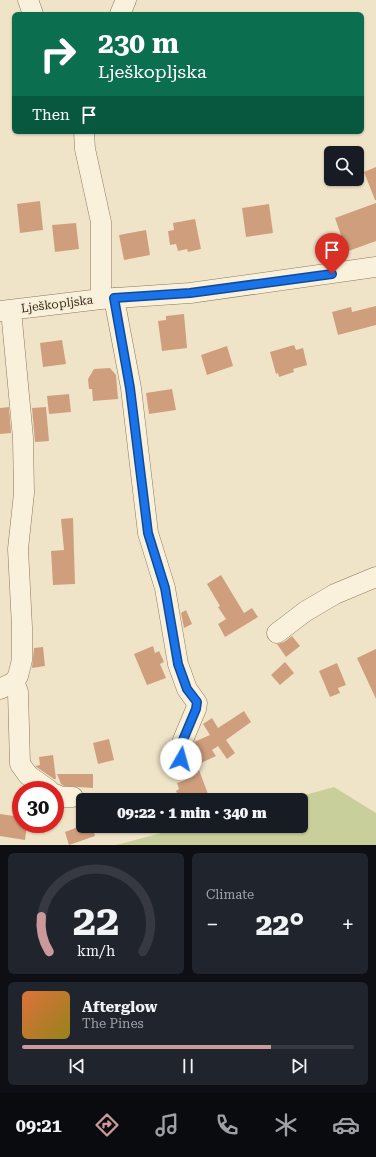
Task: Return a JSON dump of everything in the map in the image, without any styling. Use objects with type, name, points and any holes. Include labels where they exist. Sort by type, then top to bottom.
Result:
[{"type":"street","points":[[28,0],[32,12]]},
{"type":"street","points":[[121,12],[126,0]]},
{"type":"street","points":[[84,134],[85,149],[101,222],[108,299],[130,388],[148,533],[165,588],[178,664],[187,689],[197,702],[196,709],[180,751],[181,767]]},
{"type":"street","name":"Lješkopljska","points":[[6,310],[108,299],[190,293],[376,267]]},
{"type":"street","points":[[6,310],[24,438],[24,492],[18,549],[22,660],[18,676],[7,686],[18,692],[20,764],[28,775],[36,781]]},
{"type":"street","points":[[277,633],[306,611],[335,594],[376,576]]},
{"type":"green space","points":[[334,787],[376,813],[376,845],[116,845],[161,833],[308,833],[308,794]]},
{"type":"building","points":[[376,167],[376,200],[375,200],[364,172]]},
{"type":"building","points":[[40,201],[43,230],[20,233],[17,204]]},
{"type":"building","points":[[376,203],[376,241],[343,253],[338,239],[342,238],[335,218]]},
{"type":"building","points":[[269,204],[273,233],[246,237],[242,208]]},
{"type":"building","points":[[195,219],[201,249],[188,252],[187,249],[178,251],[176,244],[170,245],[168,231],[174,230],[173,223]]},
{"type":"building","points":[[76,223],[79,249],[55,252],[52,225]]},
{"type":"building","points":[[146,230],[150,255],[124,260],[119,235]]},
{"type":"building","points":[[376,306],[376,325],[338,335],[332,312],[351,307],[352,312]]},
{"type":"building","points":[[184,314],[187,348],[162,351],[158,321],[166,320],[166,316]]},
{"type":"building","points":[[62,340],[66,364],[43,367],[40,343]]},
{"type":"building","points":[[294,345],[296,350],[303,348],[307,365],[293,369],[294,372],[279,377],[278,373],[276,374],[270,352]]},
{"type":"building","points":[[227,346],[233,366],[207,375],[201,355]]},
{"type":"building","points":[[110,368],[116,375],[118,399],[93,401],[92,389],[89,389],[88,379],[94,369]]},
{"type":"building","points":[[172,389],[176,410],[149,414],[146,393]]},
{"type":"building","points":[[69,394],[71,412],[49,414],[47,396]]},
{"type":"building","points":[[9,407],[11,433],[0,434],[0,408]]},
{"type":"building","points":[[46,407],[49,441],[35,442],[32,408]]},
{"type":"building","points":[[73,518],[75,584],[53,585],[51,551],[64,550],[61,519]]},
{"type":"building","points":[[221,575],[244,613],[252,608],[258,617],[225,637],[218,624],[226,619],[218,607],[220,606],[207,584]]},
{"type":"building","points":[[186,610],[192,624],[184,628],[181,613]]},
{"type":"building","points":[[292,636],[300,646],[286,657],[277,644],[284,642]]},
{"type":"building","points":[[153,646],[155,653],[159,651],[164,662],[160,664],[166,678],[147,685],[134,654]]},
{"type":"building","points":[[43,647],[45,666],[32,668],[34,648]]},
{"type":"building","points":[[376,649],[376,699],[357,658]]},
{"type":"building","points":[[285,662],[294,673],[280,685],[271,675]]},
{"type":"building","points":[[337,663],[346,685],[338,688],[340,693],[330,697],[319,671]]},
{"type":"building","points":[[244,711],[251,722],[226,740],[235,753],[227,759],[218,746],[212,750],[216,756],[201,763],[193,747],[194,742],[210,735],[203,724],[212,718],[218,728]]},
{"type":"building","points":[[109,739],[114,760],[98,764],[93,743]]},
{"type":"building","points":[[53,755],[56,779],[35,766],[40,765],[39,757]]},
{"type":"building","points":[[199,770],[208,793],[177,793],[176,791],[179,789],[177,783],[185,780],[184,778],[190,773]]},
{"type":"building","points":[[57,774],[93,774],[93,788],[64,786],[64,781],[60,781]]},
{"type":"building","points":[[0,814],[12,816],[12,833],[26,833],[25,840],[0,836]]},
{"type":"building","points":[[76,828],[76,833],[94,833],[95,836],[69,845],[65,832]]},
{"type":"route","points":[[181,759],[180,751],[183,740],[196,709],[197,702],[187,689],[182,678],[178,664],[165,588],[148,533],[130,388],[114,298],[190,293],[332,274]]}]
